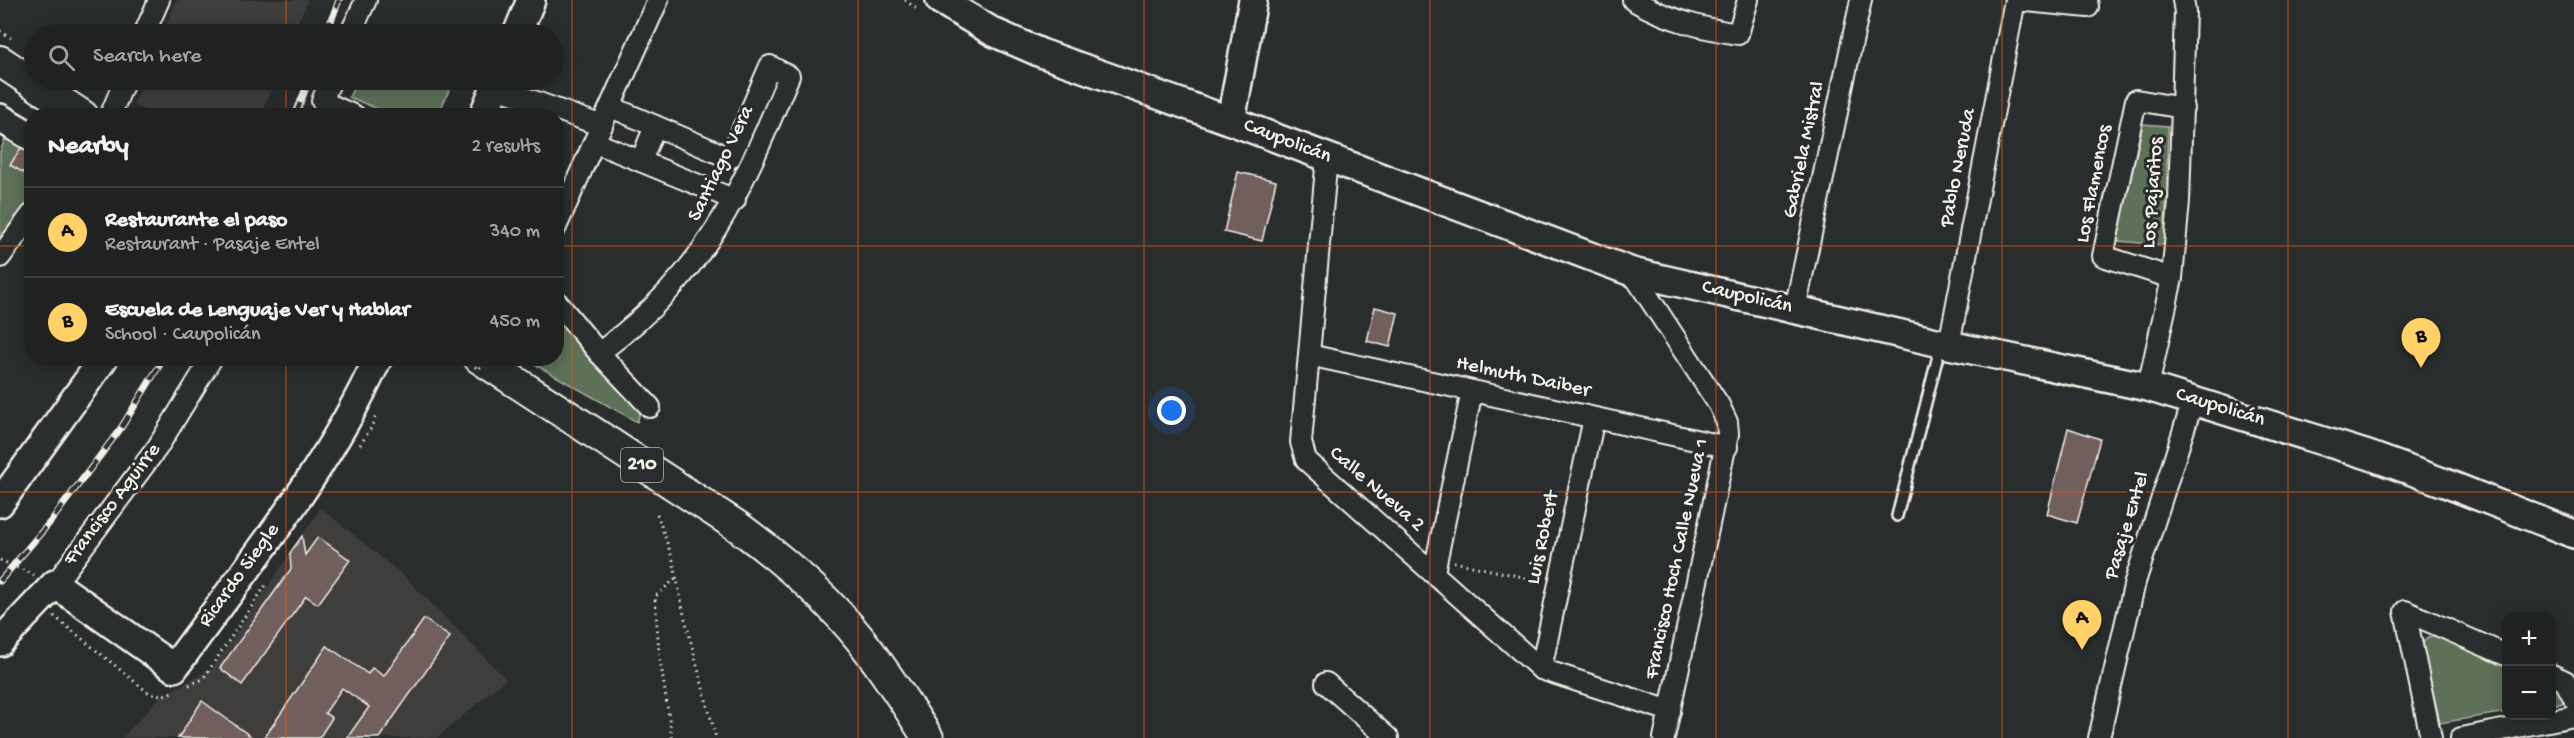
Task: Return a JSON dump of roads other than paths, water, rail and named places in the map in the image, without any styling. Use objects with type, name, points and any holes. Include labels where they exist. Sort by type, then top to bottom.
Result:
[{"type":"main road","points":[[0,61],[24,77]]},
{"type":"main road","points":[[44,90],[71,108]]},
{"type":"main road","name":"210","points":[[491,366],[737,526],[792,570],[831,606],[859,637],[928,738]]},
{"type":"street","points":[[148,24],[159,0]]},
{"type":"street","points":[[355,24],[366,0]]},
{"type":"street","points":[[564,209],[658,0]]},
{"type":"street","name":"Caupolicán","points":[[940,0],[1017,43],[1632,272],[1946,344],[2148,387],[2368,455],[2574,534]]},
{"type":"street","points":[[1231,121],[1253,0]]},
{"type":"street","points":[[1633,0],[1691,25],[1738,34],[1748,0]]},
{"type":"street","name":"Gabriela Mistral","points":[[1795,309],[1861,0]]},
{"type":"street","points":[[2015,0],[2088,7],[2087,0]]},
{"type":"street","name":"Pablo Neruda","points":[[1946,344],[2015,0]]},
{"type":"street","name":"Los Pajaritos","points":[[2148,387],[2172,278],[2179,201],[2185,12],[2183,0]]},
{"type":"street","points":[[521,24],[529,1]]},
{"type":"street","name":"Santiago Vera","points":[[599,353],[632,327],[670,291],[707,246],[735,200],[752,165],[789,76],[770,66],[730,158],[655,126]]},
{"type":"street","points":[[113,108],[121,90]]},
{"type":"street","points":[[327,90],[322,101],[337,108]]},
{"type":"street","points":[[486,108],[493,90]]},
{"type":"street","points":[[510,90],[546,108]]},
{"type":"street","name":"Los Flamencos","points":[[2172,278],[2103,256],[2136,100],[2183,108]]},
{"type":"street","points":[[610,107],[655,126],[641,161]]},
{"type":"street","points":[[564,117],[598,134],[641,161],[735,200]]},
{"type":"street","points":[[1,122],[24,133]]},
{"type":"street","name":"Calle Nueva 2","points":[[1327,157],[1301,442],[1306,460],[1436,566],[1541,669],[1670,711]]},
{"type":"street","points":[[0,257],[24,225]]},
{"type":"street","name":"Francisco Hoch Calle Nueva 1","points":[[1632,272],[1719,405],[1727,422],[1727,447],[1664,738]]},
{"type":"street","points":[[564,311],[599,353],[650,407]]},
{"type":"street","name":"Helmuth Daiber","points":[[1309,356],[1727,447]]},
{"type":"street","points":[[0,503],[98,366]]},
{"type":"street","name":"Francisco Aguirre","points":[[0,642],[55,584],[157,448],[208,366]]},
{"type":"street","name":"Ricardo Siegle","points":[[55,584],[174,668],[313,476],[357,402],[374,366]]},
{"type":"street","points":[[1436,566],[1472,391]]},
{"type":"street","name":"Pasaje Entel","points":[[2099,738],[2135,582],[2193,401]]},
{"type":"street","name":"Luis Robert","points":[[1541,669],[1594,418]]},
{"type":"street","points":[[2431,738],[2405,610],[2502,653]]},
{"type":"street","points":[[2556,677],[2565,681],[2574,698]]},
{"type":"street","points":[[1326,683],[1388,738]]},
{"type":"street","points":[[2461,738],[2574,716]]},
{"type":"lane","points":[[1897,516],[1946,344]]},
{"type":"railway","points":[[330,24],[339,0]]},
{"type":"railway","points":[[298,108],[305,90]]},
{"type":"railway","points":[[0,581],[51,521],[121,428],[159,366]]},
{"type":"place","name":"Escuela de Lenguaje Ver y Hablar","points":[[2421,368]]},
{"type":"place","name":"Restaurante el paso","points":[[2082,650]]}]
